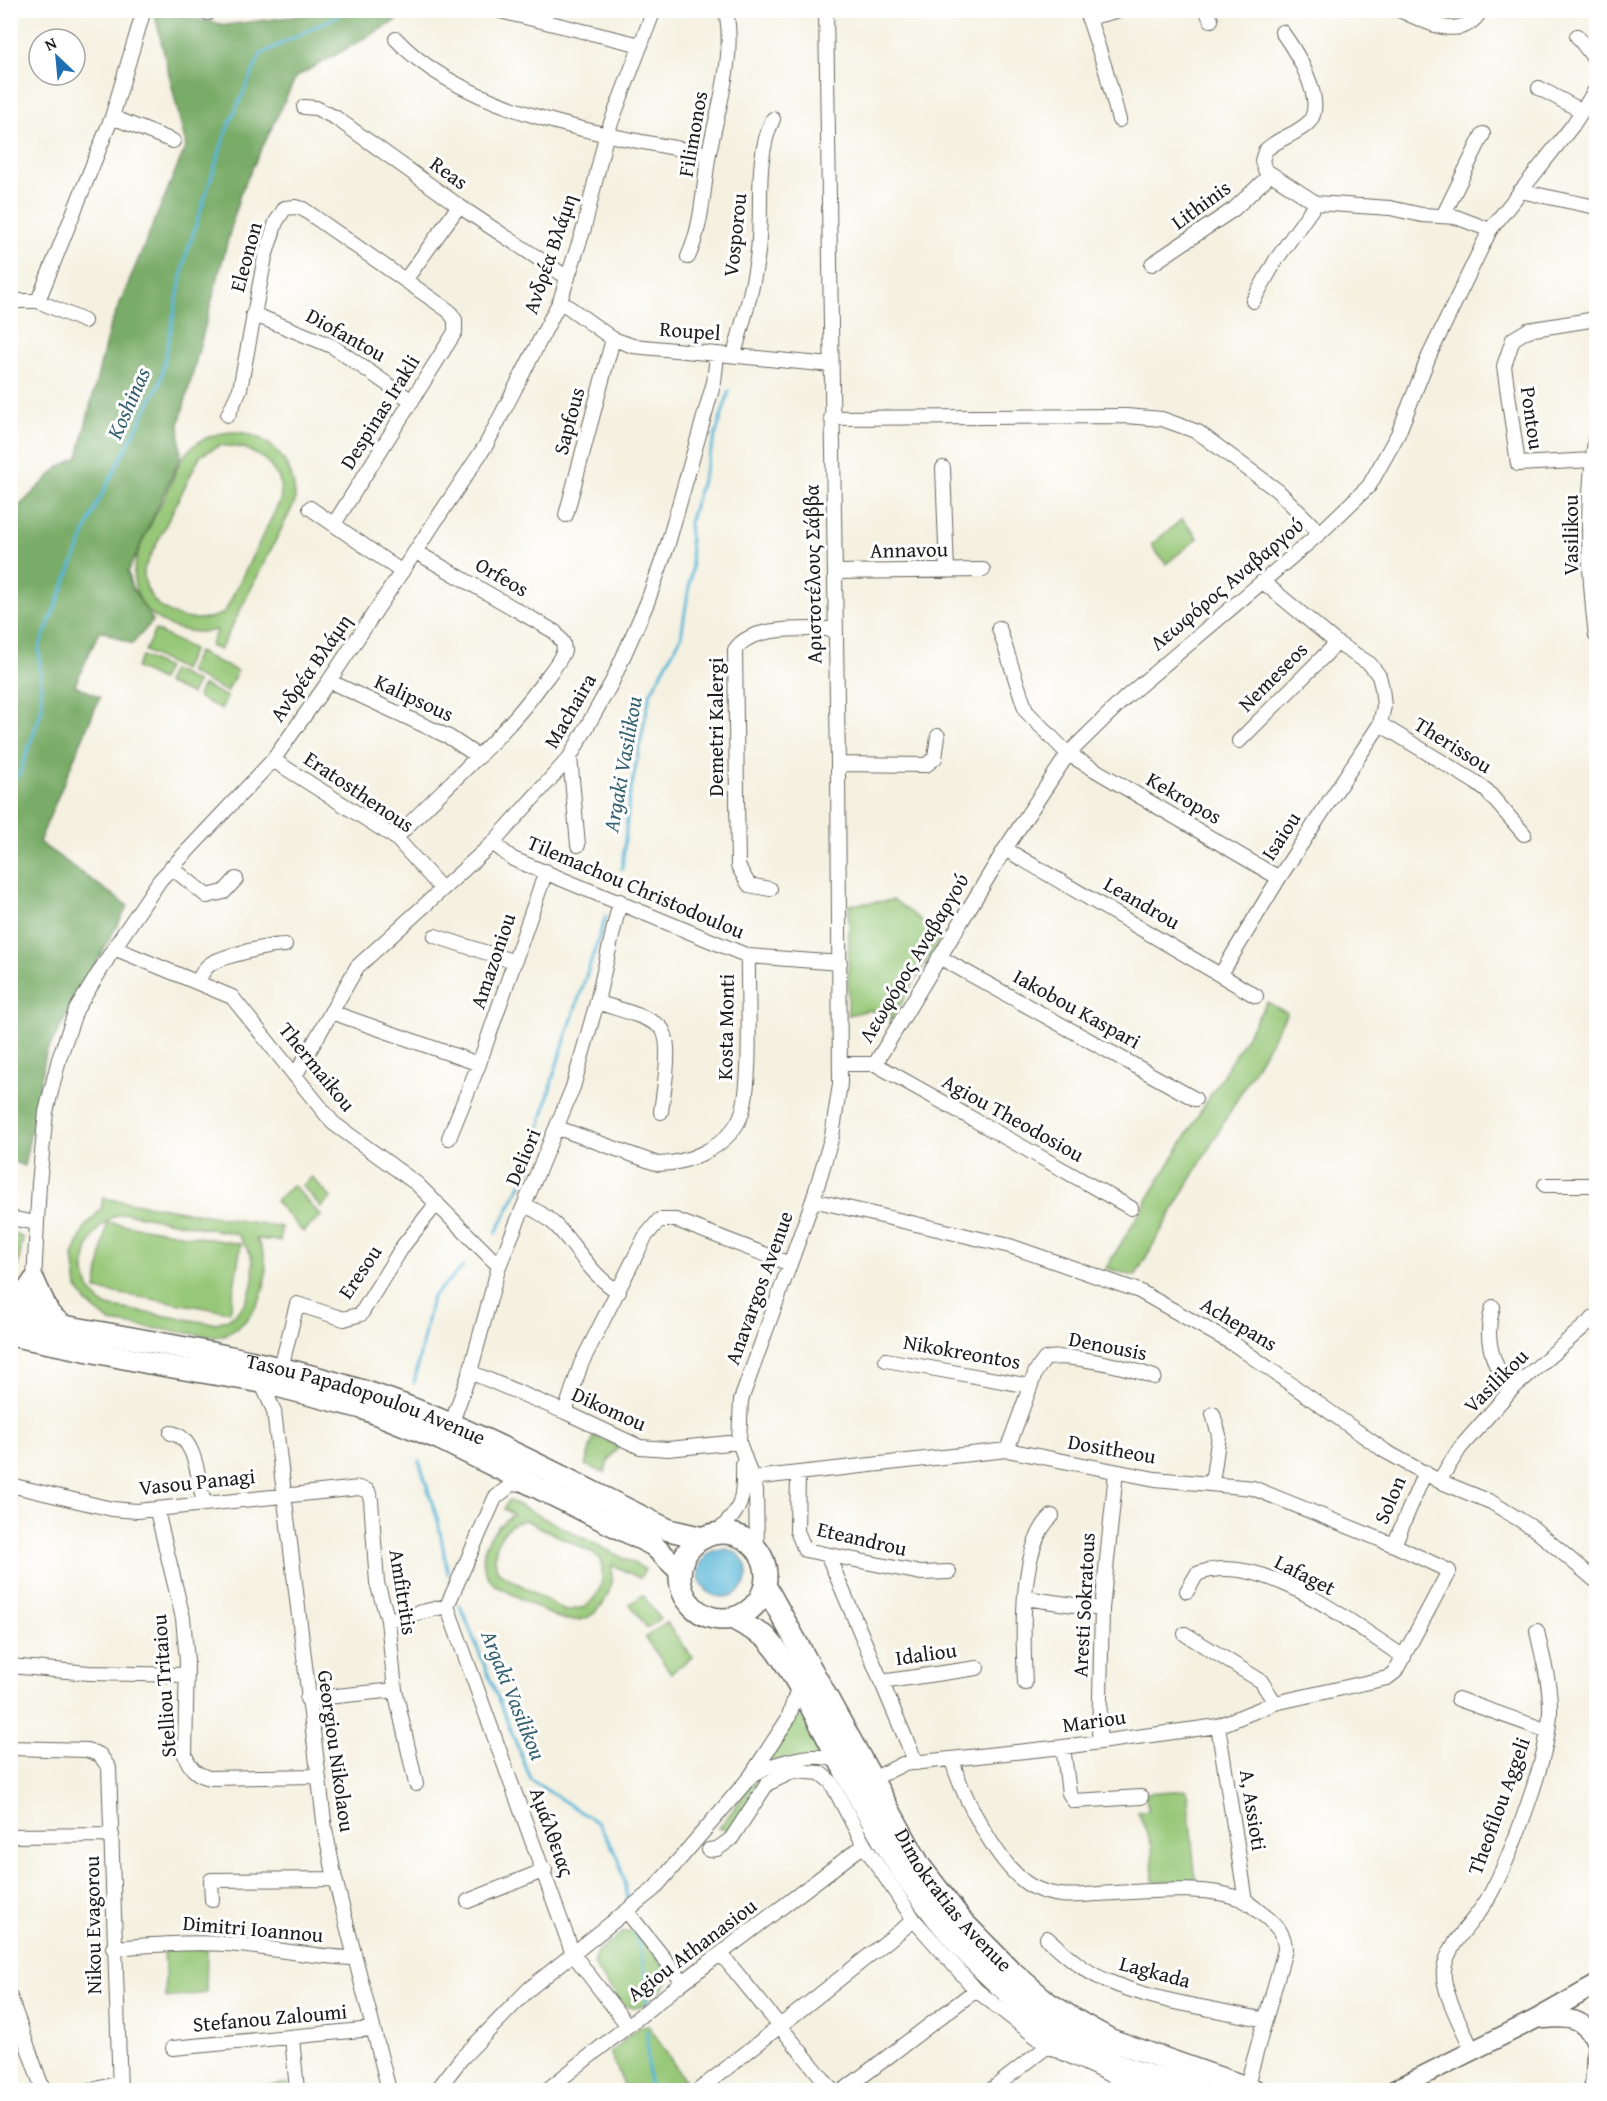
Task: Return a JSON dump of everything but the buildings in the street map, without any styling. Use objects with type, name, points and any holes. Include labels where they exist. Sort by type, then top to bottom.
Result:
[{"type":"highway","points":[[10,1306],[20,1301],[34,1281]]},
{"type":"highway","points":[[34,1281],[49,1314],[65,1328]]},
{"type":"highway","name":"Tasou Papadopoulou Avenue","points":[[19,1327],[65,1328],[281,1368],[367,1393],[451,1425],[669,1530],[709,1536]]},
{"type":"highway","name":"Tasou Papadopoulou Avenue","points":[[19,1327],[149,1363],[261,1382],[362,1408],[440,1439],[653,1545],[680,1570]]},
{"type":"highway","points":[[730,1533],[745,1538],[757,1548],[766,1569],[766,1587],[754,1607],[734,1619],[713,1618],[694,1609],[685,1598],[680,1585],[680,1570],[684,1557],[709,1536],[730,1533]]},
{"type":"highway","name":"Dimokratias Avenue","points":[[766,1587],[871,1780],[935,1888],[962,1921],[1009,1969],[1048,2003],[1111,2040],[1250,2089]]},
{"type":"highway","name":"Dimokratias Avenue","points":[[734,1619],[765,1637],[776,1649],[799,1685],[906,1876],[948,1932],[996,1983],[1035,2016],[1100,2057],[1196,2091]]},
{"type":"main road","points":[[1394,2091],[1536,2019],[1596,1985]]},
{"type":"main road","points":[[1536,2019],[1559,2017],[1575,2019],[1586,2026],[1596,2042]]},
{"type":"main road","points":[[1595,2084],[1596,2051]]},
{"type":"street","points":[[38,301],[112,117],[144,10]]},
{"type":"street","points":[[496,10],[641,45]]},
{"type":"street","name":"Ανδρέα Βλάμη","points":[[19,1327],[34,1281],[36,1222],[46,1112],[59,1059],[76,1010],[114,948],[171,867],[273,760],[329,681],[486,445],[560,301],[584,228],[606,136],[654,10]]},
{"type":"street","name":"Αριστοτέλους Σάββα","points":[[826,10],[840,963],[840,1064],[838,1103],[832,1136]]},
{"type":"street","points":[[1119,120],[1087,14],[1120,10]]},
{"type":"street","points":[[1399,10],[1436,25],[1460,28],[1474,22],[1481,10]]},
{"type":"street","name":"Filimonos","points":[[688,257],[700,224],[709,154],[730,50],[728,16]]},
{"type":"street","points":[[1282,32],[1296,52],[1307,75],[1314,108],[1307,124],[1265,151],[1262,156],[1263,165],[1271,174],[1316,203],[1390,208],[1470,220],[1490,230]]},
{"type":"street","points":[[1576,36],[1596,61]]},
{"type":"street","points":[[396,39],[414,56],[472,92],[493,101],[606,136],[709,154]]},
{"type":"street","points":[[1539,88],[1582,111]]},
{"type":"street","name":"Λεωφόρος Αναβαργού","points":[[840,1064],[874,1064],[1005,849],[1068,754],[1126,697],[1320,533],[1369,486],[1385,460],[1430,356],[1490,230],[1582,111],[1596,88]]},
{"type":"street","name":"Reas","points":[[304,107],[316,108],[336,118],[459,206],[568,278]]},
{"type":"street","points":[[112,117],[173,141]]},
{"type":"street","name":"Vosporou","points":[[734,356],[754,274],[760,223],[763,149],[773,119]]},
{"type":"street","points":[[1443,216],[1483,134]]},
{"type":"street","name":"Lithinis","points":[[1152,264],[1234,209],[1271,174]]},
{"type":"street","points":[[1520,191],[1596,207]]},
{"type":"street","points":[[1253,301],[1276,260],[1316,203]]},
{"type":"street","points":[[406,279],[459,206]]},
{"type":"street","name":"Eleonon","points":[[228,415],[240,389],[265,257],[280,213],[290,207],[303,209],[406,279],[441,304],[455,320]]},
{"type":"street","points":[[10,301],[38,301],[84,321]]},
{"type":"street","name":"Roupel","points":[[560,301],[613,339],[650,350],[831,365]]},
{"type":"street","name":"Diofantou","points":[[254,314],[332,346],[412,401]]},
{"type":"street","name":"Despinas Irakli","points":[[334,524],[454,332],[455,320]]},
{"type":"street","name":"Pontou","points":[[1593,460],[1518,464],[1504,366],[1513,339],[1528,330],[1596,320]]},
{"type":"street","name":"Sapfous","points":[[566,515],[613,339]]},
{"type":"street","name":"Machaira","points":[[295,1076],[357,967],[493,843],[570,757],[612,682],[647,603],[667,547],[714,382],[717,355]]},
{"type":"street","points":[[831,418],[1126,416],[1162,419],[1198,432],[1223,449],[1278,491],[1320,533]]},
{"type":"street","name":"Vasilikou","points":[[1596,434],[1593,460],[1596,636]]},
{"type":"street","points":[[944,468],[948,571]]},
{"type":"street","points":[[310,508],[402,572]]},
{"type":"street","name":"Orfeos","points":[[416,552],[555,632],[563,643],[561,658],[529,703],[479,757]]},
{"type":"street","name":"Annavou","points":[[835,572],[983,570]]},
{"type":"street","points":[[1263,582],[1337,643],[1363,658],[1379,676],[1384,706],[1380,724]]},
{"type":"street","name":"Kekropos","points":[[999,628],[1026,711],[1068,754],[1279,878]]},
{"type":"street","name":"Demetri Kalergi","points":[[770,888],[749,885],[738,866],[735,650],[748,637],[761,633],[835,629]]},
{"type":"street","name":"Nemeseos","points":[[1239,741],[1337,643]]},
{"type":"street","name":"Kalipsous","points":[[329,681],[449,737],[479,757]]},
{"type":"street","name":"Therissou","points":[[1380,724],[1487,791],[1524,834]]},
{"type":"street","name":"Isaiou","points":[[1221,974],[1279,878],[1380,724]]},
{"type":"street","points":[[838,765],[926,765],[935,758],[938,736]]},
{"type":"street","points":[[396,838],[435,796],[479,757]]},
{"type":"street","points":[[570,757],[578,845]]},
{"type":"street","name":"Eratosthenous","points":[[273,760],[396,838],[442,889]]},
{"type":"street","name":"Tilemachou Christodoulou","points":[[493,843],[513,859],[620,901],[748,957],[840,963]]},
{"type":"street","name":"Leandrou","points":[[1005,849],[1256,996]]},
{"type":"street","points":[[171,867],[207,896],[224,892],[236,879]]},
{"type":"street","name":"Amazoniou","points":[[449,1138],[479,1064],[546,871]]},
{"type":"street","name":"Deliori","points":[[451,1425],[470,1372],[500,1266],[573,1087],[597,1002],[620,901]]},
{"type":"street","points":[[435,936],[515,962]]},
{"type":"street","points":[[198,981],[205,969],[213,962],[269,946],[285,945]]},
{"type":"street","name":"Thermaikou","points":[[114,948],[223,991],[240,1004],[333,1123],[417,1184],[500,1266]]},
{"type":"street","name":"Kosta Monti","points":[[558,1128],[642,1160],[672,1164],[710,1149],[725,1136],[739,1121],[746,1097],[748,957]]},
{"type":"street","name":"Iakobou Kaspari","points":[[939,957],[1196,1099]]},
{"type":"street","points":[[597,1002],[656,1024],[665,1031],[668,1044],[662,1112]]},
{"type":"street","points":[[331,1012],[479,1064]]},
{"type":"street","name":"Agiou Theodosiou","points":[[874,1064],[1131,1208]]},
{"type":"street","name":"Anavargos Avenue","points":[[709,1536],[738,1510],[744,1494],[741,1400],[813,1200],[832,1136]]},
{"type":"street","points":[[1545,1185],[1596,1185]]},
{"type":"street","name":"Achepans","points":[[813,1200],[1010,1246],[1139,1292],[1237,1346],[1385,1451],[1439,1481],[1471,1492],[1525,1523],[1552,1542],[1596,1581]]},
{"type":"street","name":"Eresou","points":[[281,1368],[297,1304],[344,1319],[361,1314],[403,1246],[437,1203]]},
{"type":"street","points":[[525,1206],[553,1220],[588,1268],[619,1292]]},
{"type":"street","points":[[10,1218],[36,1222]]},
{"type":"street","points":[[565,1412],[581,1364],[650,1229],[664,1219],[676,1220],[790,1264]]},
{"type":"street","points":[[1493,1306],[1488,1327],[1493,1361],[1511,1390]]},
{"type":"street","name":"Vasilikou","points":[[1439,1481],[1460,1448],[1511,1390],[1595,1320]]},
{"type":"street","name":"Denousis","points":[[1007,1450],[1030,1386],[1042,1362],[1051,1357],[1127,1368],[1154,1377]]},
{"type":"street","name":"Nikokreontos","points":[[886,1360],[1030,1386]]},
{"type":"street","name":"Dikomou","points":[[470,1372],[640,1447],[741,1448]]},
{"type":"street","name":"Georgiou Nikolaou","points":[[261,1382],[274,1411],[317,1776],[335,1880],[389,2091]]},
{"type":"street","points":[[274,1411],[280,1399],[291,1390]]},
{"type":"street","points":[[1212,1483],[1219,1435],[1213,1414]]},
{"type":"street","points":[[171,1432],[178,1434],[187,1442],[204,1503]]},
{"type":"street","name":"Anavargos Avenue","points":[[741,1448],[753,1478],[757,1502],[757,1548]]},
{"type":"street","name":"Dositheou","points":[[753,1478],[926,1457],[1007,1450],[1155,1479],[1212,1483],[1268,1492],[1449,1570],[1404,1657]]},
{"type":"street","name":"Aresti Sokratous","points":[[1099,1741],[1102,1609],[1116,1472]]},
{"type":"street","name":"Solon","points":[[1394,1545],[1425,1472]]},
{"type":"street","name":"Eteandrou","points":[[798,1474],[798,1540],[805,1550],[921,1573],[950,1572]]},
{"type":"street","points":[[388,1620],[447,1606],[495,1498],[511,1485],[526,1482]]},
{"type":"street","name":"Vasou Panagi","points":[[10,1485],[112,1509],[158,1511],[283,1494]]},
{"type":"street","name":"Amfitritis","points":[[283,1494],[359,1488],[368,1491],[371,1500],[377,1583],[388,1620],[395,1690],[416,1784]]},
{"type":"street","name":"Stelliou Tritaiou","points":[[158,1511],[183,1618],[187,1675],[185,1755],[194,1771],[210,1778],[317,1776]]},
{"type":"street","points":[[1025,1683],[1022,1621],[1025,1598],[1035,1540],[1044,1524],[1052,1516]]},
{"type":"street","points":[[828,1556],[916,1763]]},
{"type":"street","name":"Lafaget","points":[[1187,1591],[1197,1574],[1212,1569],[1251,1573],[1272,1579],[1295,1589],[1404,1657]]},
{"type":"street","points":[[1025,1598],[1102,1609]]},
{"type":"street","name":"Αμάλθειας","points":[[447,1606],[545,1870],[573,1954],[628,2026]]},
{"type":"street","name":"Theofilou Aggeli","points":[[1472,2050],[1450,1997],[1443,1972],[1452,1949],[1479,1912],[1496,1882],[1530,1797],[1548,1731],[1551,1709],[1537,1631]]},
{"type":"street","points":[[1185,1634],[1261,1681],[1275,1703]]},
{"type":"street","name":"Mariou","points":[[871,1780],[896,1767],[916,1763],[1063,1747],[1218,1726],[1275,1703],[1390,1677],[1404,1657]]},
{"type":"street","points":[[10,1666],[89,1672],[187,1675]]},
{"type":"street","name":"Idaliou","points":[[881,1682],[977,1668]]},
{"type":"street","points":[[437,2091],[461,2059],[550,1970],[628,1913],[654,1889],[750,1777],[788,1719],[799,1685]]},
{"type":"street","points":[[307,1699],[395,1690]]},
{"type":"street","points":[[1458,1699],[1548,1731]]},
{"type":"street","name":"A, Assioti","points":[[1218,1726],[1246,1901]]},
{"type":"street","points":[[1063,1747],[1069,1793],[1074,1801],[1141,1797]]},
{"type":"street","name":"Nikou Evagorou","points":[[10,1748],[87,1750],[100,1755],[105,1760],[110,1776],[113,1948],[120,2087]]},
{"type":"street","points":[[750,1777],[771,1765],[786,1760],[830,1758],[845,1768]]},
{"type":"street","points":[[952,1760],[964,1793],[995,1847],[1011,1870],[1031,1886],[1048,1893],[1066,1896],[1177,1890],[1214,1893],[1246,1901],[1276,1925],[1282,1934],[1285,1950],[1265,2020],[1250,2089]]},
{"type":"street","points":[[709,1850],[717,1849],[730,1839],[767,1784],[785,1774],[804,1770],[820,1773],[831,1782],[864,1845],[914,1920],[976,1990],[1048,2046],[1135,2090]]},
{"type":"street","points":[[10,1836],[112,1835]]},
{"type":"street","name":"Agiou Athanasiou","points":[[548,2091],[683,1982],[864,1845]]},
{"type":"street","points":[[468,1901],[545,1870]]},
{"type":"street","points":[[212,1900],[211,1880],[335,1880]]},
{"type":"street","points":[[628,1913],[683,1982]]},
{"type":"street","points":[[699,2091],[914,1920]]},
{"type":"street","name":"Lagkada","points":[[1047,1938],[1080,1966],[1102,1979],[1142,1993],[1265,2020]]},
{"type":"street","name":"Dimitri Ioannou","points":[[113,1948],[169,1944],[237,1945],[327,1957],[354,1958]]},
{"type":"street","points":[[721,1954],[832,2091]]},
{"type":"street","points":[[844,2091],[976,1990]]},
{"type":"street","points":[[10,1997],[43,2091]]},
{"type":"street","name":"Stefanou Zaloumi","points":[[173,2048],[372,2029]]},
{"type":"street","points":[[292,2038],[297,2091]]},
{"type":"street","points":[[991,2091],[1048,2046]]},
{"type":"street","points":[[92,2091],[120,2087]]},
{"type":"green space","points":[[154,11],[167,11],[226,25],[337,11],[413,11],[296,77],[240,194],[179,425],[181,456],[128,572],[131,586],[153,621],[132,644],[100,630],[75,685],[100,697],[39,842],[128,906],[46,1053],[24,1166],[11,1161],[10,718],[13,714],[10,700],[11,514],[59,467],[78,457],[109,329],[186,146]]},
{"type":"green space","points":[[231,432],[250,435],[261,440],[280,455],[291,476],[295,502],[220,650],[210,646],[217,630],[201,632],[184,630],[156,618],[145,607],[137,593],[134,578],[141,544],[182,459],[200,441]],"holes":[[[220,445],[244,448],[265,459],[279,478],[280,501],[224,613],[211,618],[197,619],[183,618],[170,613],[159,606],[151,596],[145,584],[144,569],[200,456]]]},
{"type":"green space","points":[[1182,519],[1198,538],[1166,564],[1151,545]]},
{"type":"green space","points":[[155,630],[193,649],[183,670],[145,651]]},
{"type":"green space","points":[[198,652],[237,671],[227,692],[188,672]]},
{"type":"green space","points":[[142,656],[167,668],[161,680],[136,668]]},
{"type":"green space","points":[[172,670],[197,682],[191,694],[166,683]]},
{"type":"green space","points":[[203,685],[227,697],[221,709],[197,697]]},
{"type":"green space","points":[[894,900],[942,936],[891,1020],[870,1010],[848,1015],[849,905]]},
{"type":"green space","points":[[1267,1002],[1287,1013],[1135,1276],[1106,1268]]},
{"type":"green space","points":[[312,1177],[331,1198],[321,1207],[302,1186]]},
{"type":"green space","points":[[293,1185],[321,1216],[303,1232],[275,1201]]},
{"type":"green space","points":[[103,1198],[281,1227],[280,1241],[256,1239],[263,1252],[266,1267],[265,1283],[253,1312],[230,1332],[216,1337],[110,1322],[88,1304],[77,1288],[73,1255],[85,1227],[101,1209]],"holes":[[[125,1213],[237,1234],[252,1259],[253,1282],[245,1303],[230,1318],[220,1322],[209,1323],[106,1306],[94,1296],[87,1283],[86,1254],[91,1240],[100,1227],[111,1218]]]},
{"type":"green space","points":[[107,1222],[241,1244],[230,1312],[96,1290]]},
{"type":"green space","points":[[11,1232],[23,1238],[14,1285],[11,1288]]},
{"type":"green space","points":[[594,1436],[619,1446],[608,1461],[605,1473],[585,1465]]},
{"type":"green space","points":[[508,1500],[645,1569],[640,1578],[612,1565],[610,1587],[606,1598],[594,1614],[585,1619],[574,1620],[553,1616],[496,1586],[487,1574],[484,1554],[491,1535],[514,1515],[504,1509]],"holes":[[[525,1520],[591,1552],[600,1559],[601,1586],[595,1597],[585,1607],[565,1611],[498,1572],[495,1555],[503,1533],[509,1527]]]},
{"type":"green space","points":[[643,1595],[660,1619],[647,1628],[630,1604]]},
{"type":"green space","points":[[666,1622],[692,1657],[671,1673],[645,1638]]},
{"type":"green space","points":[[801,1701],[846,1777],[817,1766],[786,1769],[730,1831],[719,1828],[763,1767]]},
{"type":"green space","points":[[1187,1790],[1196,1884],[1153,1881],[1152,1846],[1138,1812],[1149,1810],[1144,1793]]},
{"type":"green space","points":[[622,1933],[639,1934],[666,1970],[668,1980],[664,1988],[640,2007],[633,2008],[624,2005],[597,1971],[594,1962],[596,1954]]},
{"type":"green space","points":[[164,1946],[207,1949],[206,1993],[166,1998]]},
{"type":"green space","points":[[648,2025],[691,2090],[626,2090],[610,2052],[641,2026]]},
{"type":"green space","points":[[288,2083],[289,2090],[253,2090],[253,2088]]},
{"type":"water","points":[[718,1549],[728,1549],[743,1559],[747,1573],[746,1582],[737,1593],[728,1597],[718,1597],[703,1587],[699,1578],[699,1568],[709,1553]]},
{"type":"waterway","name":"Koshinas","points":[[10,783],[20,773],[42,709],[39,648],[96,506],[160,383],[185,259],[227,129],[261,54],[349,10]]},
{"type":"waterway","name":"Argaki Vasilikou","points":[[622,869],[629,800],[650,694],[681,637],[692,568],[689,523],[729,391]]},
{"type":"waterway","name":"Argaki Vasilikou","points":[[496,1233],[529,1169],[555,1070],[606,916]]},
{"type":"waterway","name":"Argaki Vasilikou","points":[[414,1383],[432,1297],[463,1267]]},
{"type":"waterway","name":"Argaki Vasilikou","points":[[419,1461],[438,1521],[448,1574]]},
{"type":"waterway","name":"Argaki Vasilikou","points":[[460,1605],[531,1780],[598,1823],[618,1857],[628,1899]]},
{"type":"waterway","name":"Argaki Vasilikou","points":[[635,1931],[646,1976],[647,2004]]},
{"type":"waterway","name":"Argaki Vasilikou","points":[[647,2031],[649,2090]]}]
